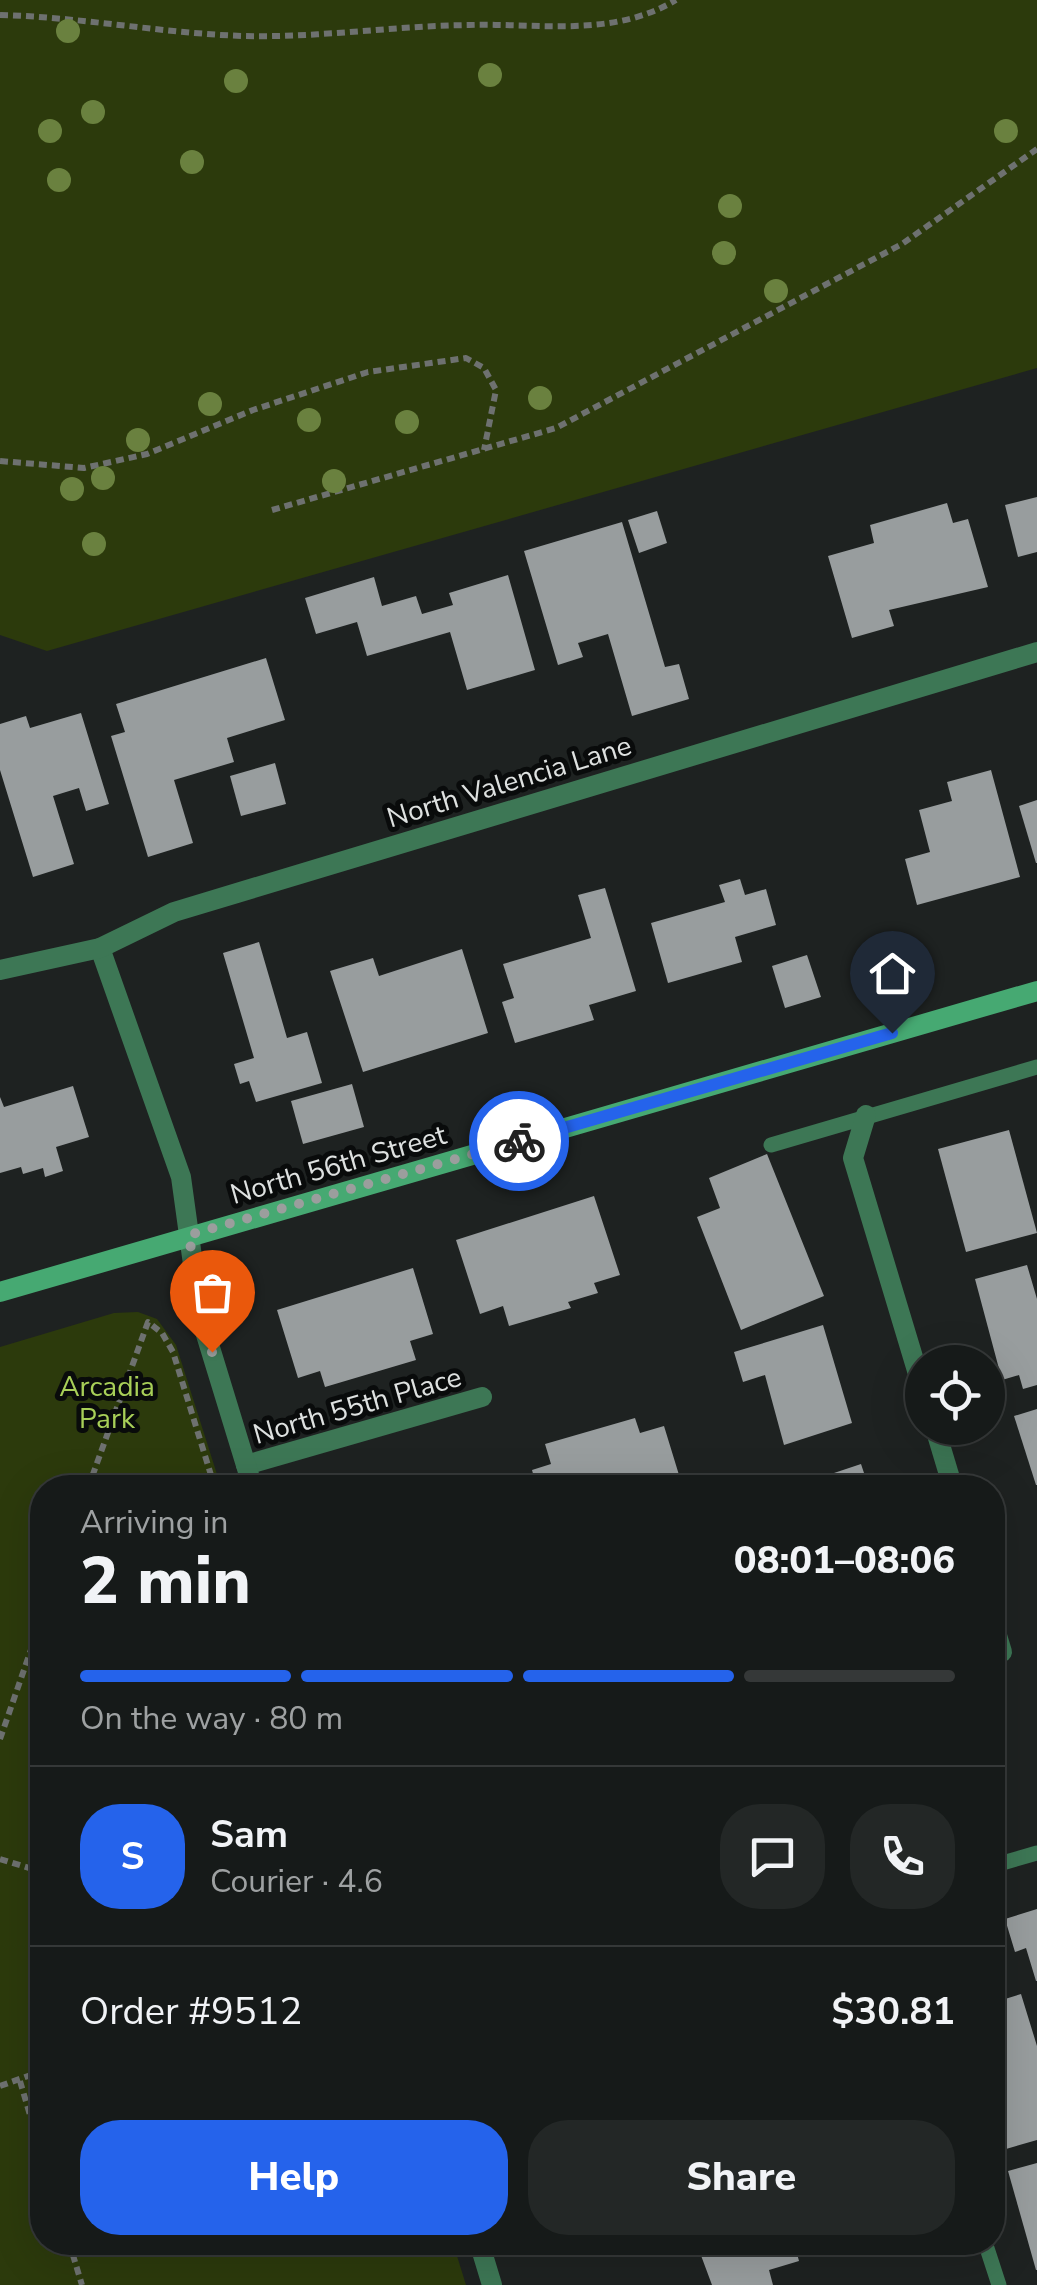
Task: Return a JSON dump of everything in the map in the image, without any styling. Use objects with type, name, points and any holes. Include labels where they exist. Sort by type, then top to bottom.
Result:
[{"type":"main road","name":"North 56th Street","points":[[0,1292],[1037,991]]},
{"type":"street","name":"North Valencia Lane","points":[[0,970],[100,948],[174,912],[1037,652]]},
{"type":"street","points":[[100,948],[181,1177],[200,1314],[249,1475]]},
{"type":"street","points":[[866,1115],[854,1158],[910,1345]]},
{"type":"street","name":"North 55th Place","points":[[246,1465],[482,1397]]},
{"type":"street","points":[[940,1445],[949,1475]]},
{"type":"street","points":[[483,2255],[492,2285]]},
{"type":"lane","points":[[771,1144],[1037,1067]]},
{"type":"lane","points":[[1005,1862],[1037,1853]]},
{"type":"lane","points":[[989,2255],[999,2285]]},
{"type":"path","points":[[0,15],[61,16],[239,36],[314,37],[412,26],[606,25],[654,13],[676,0]]},
{"type":"path","points":[[272,510],[556,428],[902,244],[1037,150]]},
{"type":"path","points":[[0,461],[84,468],[148,454],[253,410],[368,372],[402,371],[466,358],[484,368],[496,390],[484,450]]},
{"type":"path","points":[[93,1475],[148,1322],[162,1333],[173,1352],[212,1475]]},
{"type":"path","points":[[0,1739],[30,1653]]},
{"type":"path","points":[[0,1859],[30,1866]]},
{"type":"path","points":[[0,2086],[30,2077]]},
{"type":"path","points":[[20,2082],[30,2116]]},
{"type":"path","points":[[73,2255],[82,2285]]},
{"type":"green space","points":[[0,0],[1037,0],[1037,368],[47,651],[0,635]]},
{"type":"green space","name":"Arcadia Park","points":[[138,1312],[157,1319],[176,1345],[217,1475],[30,1475],[30,2255],[457,2255],[466,2285],[0,2285],[0,1347],[114,1313]]},
{"type":"building","points":[[1037,497],[1037,552],[1018,557],[1005,505]]},
{"type":"building","points":[[947,503],[953,523],[968,519],[988,587],[889,610],[894,626],[852,638],[828,556],[874,543],[870,525]]},
{"type":"building","points":[[657,511],[667,543],[639,553],[628,520]]},
{"type":"building","points":[[622,522],[665,667],[679,664],[689,699],[632,716],[608,634],[578,643],[583,657],[558,665],[524,551]]},
{"type":"building","points":[[508,575],[535,670],[467,690],[450,632],[367,656],[357,622],[316,634],[305,598],[374,577],[382,606],[416,596],[422,614],[453,605],[449,593]]},
{"type":"building","points":[[266,658],[285,720],[227,738],[234,762],[174,780],[193,843],[148,857],[111,736],[125,732],[116,704]]},
{"type":"building","points":[[81,713],[109,804],[86,811],[79,788],[53,796],[74,864],[33,877],[0,770],[0,724],[26,716],[30,728]]},
{"type":"building","points":[[275,763],[286,804],[241,816],[230,776]]},
{"type":"building","points":[[991,770],[1020,877],[917,905],[905,859],[930,852],[919,810],[952,801],[947,782]]},
{"type":"building","points":[[1037,800],[1037,863],[1036,863],[1019,806]]},
{"type":"building","points":[[740,879],[745,895],[766,889],[776,925],[735,937],[742,962],[668,983],[651,923],[725,902],[719,885]]},
{"type":"building","points":[[605,888],[636,991],[589,1005],[594,1020],[515,1043],[502,1002],[514,998],[503,964],[591,938],[578,895]]},
{"type":"building","points":[[259,942],[287,1038],[307,1032],[322,1083],[256,1102],[249,1081],[240,1084],[234,1064],[254,1058],[223,953]]},
{"type":"building","points":[[462,949],[488,1033],[363,1072],[330,971],[373,958],[379,976]]},
{"type":"building","points":[[807,955],[821,997],[785,1008],[772,966]]},
{"type":"building","points":[[352,1084],[364,1127],[303,1144],[291,1101]]},
{"type":"building","points":[[73,1086],[89,1137],[56,1147],[63,1171],[45,1177],[43,1168],[23,1174],[21,1167],[0,1173],[0,1097],[4,1107]]},
{"type":"building","points":[[1009,1130],[1037,1233],[966,1252],[938,1149]]},
{"type":"building","points":[[767,1154],[824,1296],[741,1330],[697,1217],[720,1208],[709,1178]]},
{"type":"building","points":[[594,1196],[620,1275],[594,1283],[598,1293],[568,1302],[571,1308],[509,1326],[503,1306],[480,1314],[456,1240]]},
{"type":"building","points":[[1027,1265],[1037,1299],[1037,1385],[1023,1389],[1019,1375],[1005,1379],[1005,1345],[993,1345],[975,1279]]},
{"type":"building","points":[[413,1268],[433,1334],[410,1341],[416,1360],[325,1387],[320,1371],[298,1378],[277,1310]]},
{"type":"building","points":[[823,1325],[852,1423],[784,1445],[765,1375],[743,1382],[734,1352]]},
{"type":"building","points":[[1037,1409],[1037,1485],[1036,1485],[1014,1416]]},
{"type":"building","points":[[635,1418],[640,1433],[664,1426],[679,1475],[533,1475],[532,1470],[551,1464],[545,1444]]},
{"type":"building","points":[[861,1464],[865,1475],[828,1475]]},
{"type":"building","points":[[1037,1909],[1036,1981],[1026,1948],[1015,1952],[1005,1919]]},
{"type":"building","points":[[1021,1994],[1037,2046],[1037,2140],[1006,2149],[1005,2146],[1005,1999]]},
{"type":"building","points":[[1037,2163],[1037,2270],[1036,2270],[1008,2171]]},
{"type":"building","points":[[701,2255],[797,2255],[799,2261],[769,2270],[773,2285],[712,2285]]},
{"type":"way so far","points":[[212,1352],[200,1314],[189,1235],[519,1141]]},
{"type":"route","points":[[519,1141],[892,1033]]}]
